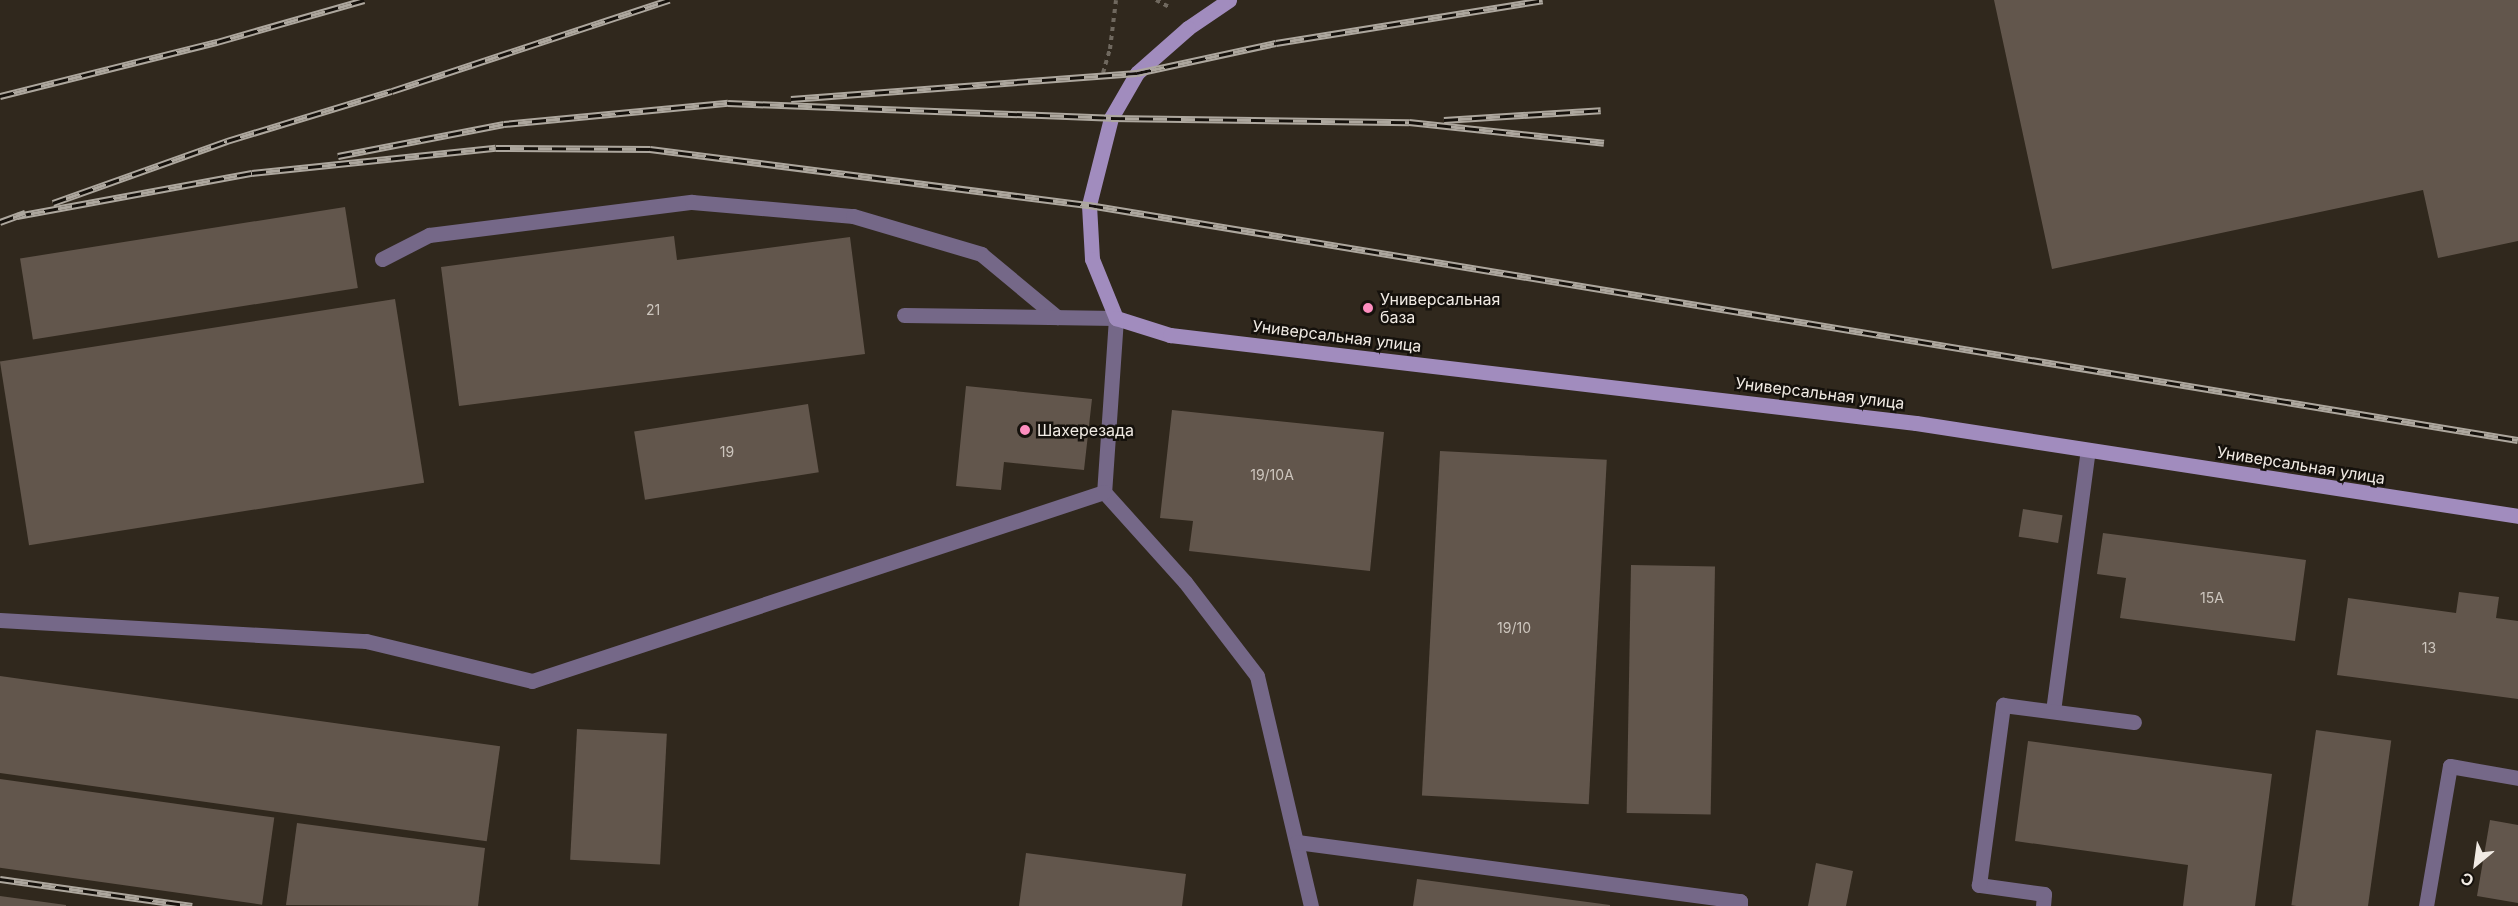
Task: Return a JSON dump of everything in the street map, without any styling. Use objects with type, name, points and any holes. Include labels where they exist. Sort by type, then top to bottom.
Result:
[{"type":"street","points":[[1116,318],[1092,260],[1089,204],[1111,118],[1137,73],[1188,28],[1230,0]]},
{"type":"street","name":"Универсальная улица","points":[[1116,318],[1170,335],[1916,423],[2518,516]]},
{"type":"lane","points":[[382,260],[429,235],[692,202],[853,216],[981,254],[1057,317]]},
{"type":"lane","points":[[904,315],[1116,318],[1104,492],[1185,582],[1257,676],[1311,906]]},
{"type":"lane","points":[[2053,711],[2088,450]]},
{"type":"lane","points":[[0,620],[366,641],[532,681],[1104,492]]},
{"type":"lane","points":[[2043,906],[2044,894],[1979,885],[2003,705],[2134,722]]},
{"type":"lane","points":[[2426,906],[2450,766],[2518,778]]},
{"type":"lane","points":[[1297,842],[1740,901],[1740,906]]},
{"type":"building","points":[[1994,0],[2518,0],[2518,241],[2438,258],[2423,190],[2052,269]]},
{"type":"building","points":[[345,207],[358,288],[33,339],[20,258]]},
{"type":"building","points":[[674,236],[677,260],[850,237],[865,354],[459,406],[441,267]]},
{"type":"building","points":[[395,299],[424,483],[29,545],[0,362]]},
{"type":"building","name":"Шахерезада","points":[[966,386],[1092,399],[1084,470],[1004,462],[1001,490],[956,486]]},
{"type":"building","points":[[808,404],[819,472],[645,500],[634,432]]},
{"type":"building","points":[[1172,410],[1384,432],[1370,571],[1189,551],[1193,521],[1160,518]]},
{"type":"building","points":[[1440,451],[1607,460],[1589,804],[1422,796]]},
{"type":"building","points":[[2023,509],[2063,515],[2058,543],[2019,537]]},
{"type":"building","points":[[2103,533],[2306,560],[2295,641],[2120,618],[2126,578],[2097,574]]},
{"type":"building","points":[[1631,565],[1715,566],[1711,814],[1627,813]]},
{"type":"building","points":[[2459,592],[2499,597],[2496,618],[2518,621],[2518,699],[2337,675],[2348,598],[2456,613]]},
{"type":"building","points":[[0,676],[500,746],[487,841],[0,773]]},
{"type":"building","points":[[577,729],[667,734],[660,865],[570,860]]},
{"type":"building","points":[[2316,730],[2391,741],[2368,906],[2291,905]]},
{"type":"building","points":[[2028,741],[2272,774],[2255,906],[2183,906],[2188,865],[2015,841]]},
{"type":"building","points":[[0,779],[274,818],[262,905],[0,868]]},
{"type":"building","points":[[2490,820],[2518,825],[2518,903],[2477,896]]},
{"type":"building","points":[[297,823],[485,848],[478,906],[286,905]]},
{"type":"building","points":[[1026,853],[1186,874],[1182,906],[1019,906]]},
{"type":"building","points":[[1816,863],[1853,871],[1846,906],[1808,906]]},
{"type":"building","points":[[1417,879],[1610,905],[1610,906],[1413,906]]},
{"type":"building","points":[[0,896],[66,905],[66,906],[0,906]]},
{"type":"railway","points":[[0,96],[217,42],[364,0]]},
{"type":"railway","points":[[53,203],[227,141],[392,91],[669,0]]},
{"type":"railway","points":[[791,99],[1137,73],[1276,43],[1543,0]]},
{"type":"railway","points":[[338,156],[504,124],[728,103],[1111,118],[1409,122],[1604,143]]},
{"type":"railway","points":[[1444,120],[1601,110]]},
{"type":"railway","points":[[17,216],[252,173],[496,148],[650,149],[1089,205],[2518,440]]},
{"type":"railway","points":[[0,222],[25,213]]},
{"type":"railway","points":[[0,879],[192,906]]},
{"type":"place","name":"Универсальная база","points":[[1368,308]]},
{"type":"place","name":"Шахерезада","points":[[1025,430]]}]
